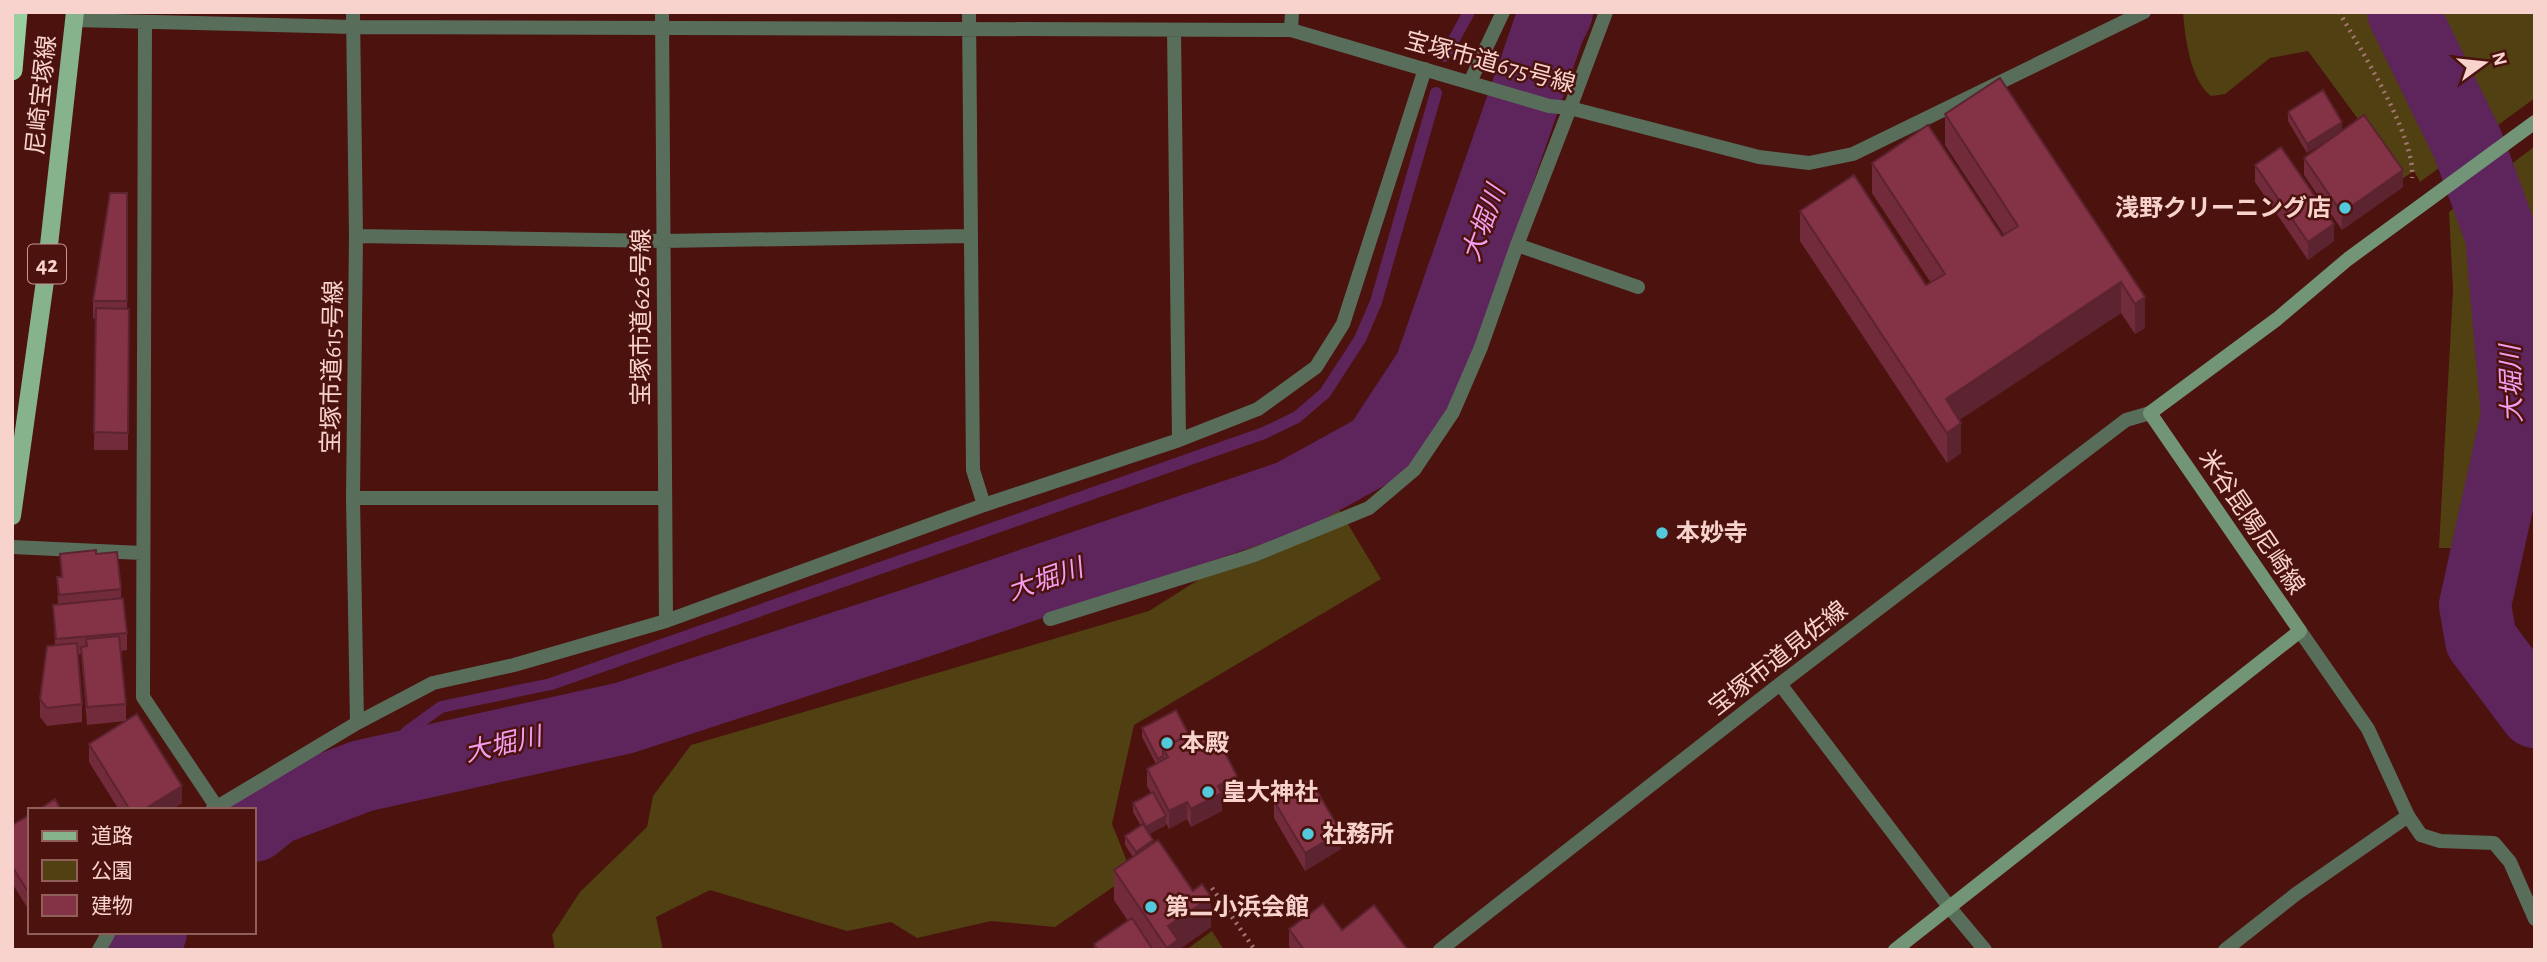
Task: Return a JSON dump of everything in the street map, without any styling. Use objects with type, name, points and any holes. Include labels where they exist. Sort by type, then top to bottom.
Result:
[{"type":"highway","points":[[12,70],[17,12]]},
{"type":"main road","name":"尼崎宝塚線","points":[[12,516],[45,281],[74,16]]},
{"type":"main road","points":[[2150,412],[2277,319],[2348,260],[2535,122]]},
{"type":"main road","name":"米谷昆陽尼崎線","points":[[1895,950],[2300,631],[2150,412]]},
{"type":"street","points":[[969,12],[973,470],[984,505]]},
{"type":"street","points":[[1291,30],[1292,12]]},
{"type":"street","points":[[1470,82],[1503,12]]},
{"type":"street","points":[[1050,619],[1254,555],[1369,508],[1414,470],[1453,412],[1481,347],[1606,12]]},
{"type":"street","name":"宝塚市道675号線","points":[[74,16],[145,22],[662,19],[969,28],[1291,30],[1549,106],[1570,108],[1759,157],[1809,163],[1853,154],[2144,12]]},
{"type":"street","name":"宝塚市道626号線","points":[[662,19],[666,621]]},
{"type":"street","name":"宝塚市道615号線","points":[[353,20],[356,236],[353,498],[357,723]]},
{"type":"street","points":[[145,22],[143,697],[214,808],[357,723],[433,682],[514,665],[666,621],[984,505],[1179,440],[1258,409],[1316,367],[1343,324],[1425,69]]},
{"type":"street","points":[[1174,30],[1179,440]]},
{"type":"street","points":[[356,236],[663,241],[970,236]]},
{"type":"street","points":[[1517,245],[1638,287]]},
{"type":"street","name":"宝塚市道見佐線","points":[[1440,950],[1780,684],[2126,420],[2150,412]]},
{"type":"street","points":[[353,498],[665,498]]},
{"type":"street","points":[[12,547],[142,552]]},
{"type":"street","points":[[2300,631],[2368,729],[2408,816],[2421,835],[2440,841],[2494,844],[2510,862],[2535,919]]},
{"type":"street","points":[[1780,684],[1985,950]]},
{"type":"street","points":[[2225,950],[2296,894],[2408,816]]},
{"type":"street","points":[[99,950],[108,934]]},
{"type":"path","points":[[2339,12],[2386,94],[2402,133],[2412,165],[2413,176],[2409,187]]},
{"type":"path","points":[[1212,888],[1255,950]]},
{"type":"green space","points":[[2183,12],[2535,12],[2535,98],[2420,182],[2414,171],[2402,179],[2308,51],[2270,58],[2225,94],[2211,96],[2193,69]]},
{"type":"green space","points":[[2535,146],[2535,436],[2521,454],[2518,548],[2439,548],[2453,290],[2449,212]]},
{"type":"green space","points":[[1331,496],[1381,579],[1134,725],[1112,824],[1132,874],[1055,927],[991,921],[917,938],[891,922],[847,931],[710,890],[656,917],[663,950],[555,950],[552,935],[580,892],[647,827],[653,796],[691,745],[1149,611]]},
{"type":"green space","points":[[1212,931],[1224,950],[1186,950]]},
{"type":"building","points":[[2000,78],[2145,297],[2135,304],[2121,282],[1946,399],[1961,423],[1947,433],[1800,211],[1854,175],[1926,285],[1945,274],[1872,163],[1928,125],[2002,236],[2018,226],[1945,114]]},
{"type":"building","points":[[2323,90],[2342,122],[2307,144],[2288,112]]},
{"type":"building","points":[[2364,115],[2403,170],[2342,213],[2304,158]]},
{"type":"building","points":[[2281,147],[2334,224],[2308,242],[2255,165]]},
{"type":"building","points":[[110,193],[127,193],[127,301],[93,301]]},
{"type":"building","points":[[96,308],[129,309],[128,433],[94,432]]},
{"type":"building","points":[[96,550],[96,554],[117,552],[121,589],[59,595],[57,577],[62,577],[60,554]]},
{"type":"building","points":[[123,598],[127,633],[56,639],[53,605]]},
{"type":"building","points":[[119,636],[126,704],[87,707],[81,647],[87,646],[86,639]]},
{"type":"building","points":[[77,643],[82,704],[47,708],[40,699],[47,646]]},
{"type":"building","points":[[1176,710],[1192,741],[1188,735],[1163,748],[1163,756],[1158,759],[1142,728]]},
{"type":"building","points":[[137,714],[182,786],[146,808],[129,808],[89,744]]},
{"type":"building","points":[[1215,733],[1237,776],[1218,786],[1222,793],[1191,809],[1187,802],[1169,811],[1147,769],[1168,757],[1163,748],[1188,735],[1193,744]]},
{"type":"building","points":[[1310,779],[1341,832],[1305,853],[1274,801]]},
{"type":"building","points":[[1153,792],[1166,816],[1146,827],[1133,803]]},
{"type":"building","points":[[55,799],[60,808],[41,808]]},
{"type":"building","points":[[28,816],[28,892],[12,866],[12,825]]},
{"type":"building","points":[[1143,824],[1153,840],[1136,852],[1125,836]]},
{"type":"building","points":[[1158,840],[1193,891],[1202,884],[1211,897],[1168,926],[1178,940],[1167,948],[1114,870]]},
{"type":"building","points":[[1323,904],[1342,930],[1374,905],[1407,949],[1304,950],[1289,929]]},
{"type":"building","points":[[1132,918],[1153,950],[1098,950],[1094,944]]},
{"type":"waterway","points":[[1445,56],[1469,12]]},
{"type":"waterway","name":"大堀川","points":[[256,824],[275,809],[362,776],[624,718],[910,625],[1291,496],[1378,448],[1430,369],[1549,28],[1557,12]]},
{"type":"waterway","name":"大堀川","points":[[2403,12],[2468,145],[2501,235],[2517,416],[2475,605],[2481,640],[2535,712]]},
{"type":"waterway","points":[[362,776],[408,731],[441,707],[551,684],[1264,433],[1297,417],[1325,393],[1360,339],[1376,302],[1436,93]]},
{"type":"waterway","name":"大堀川","points":[[144,950],[150,934]]},
{"type":"place","name":"浅野クリーニング店","points":[[2345,208]]},
{"type":"place","name":"本妙寺","points":[[1662,533]]},
{"type":"place","name":"本殿","points":[[1167,743]]},
{"type":"place","name":"皇大神社","points":[[1208,792]]},
{"type":"place","name":"社務所","points":[[1308,834]]},
{"type":"place","name":"第二小浜会館","points":[[1151,907]]}]
